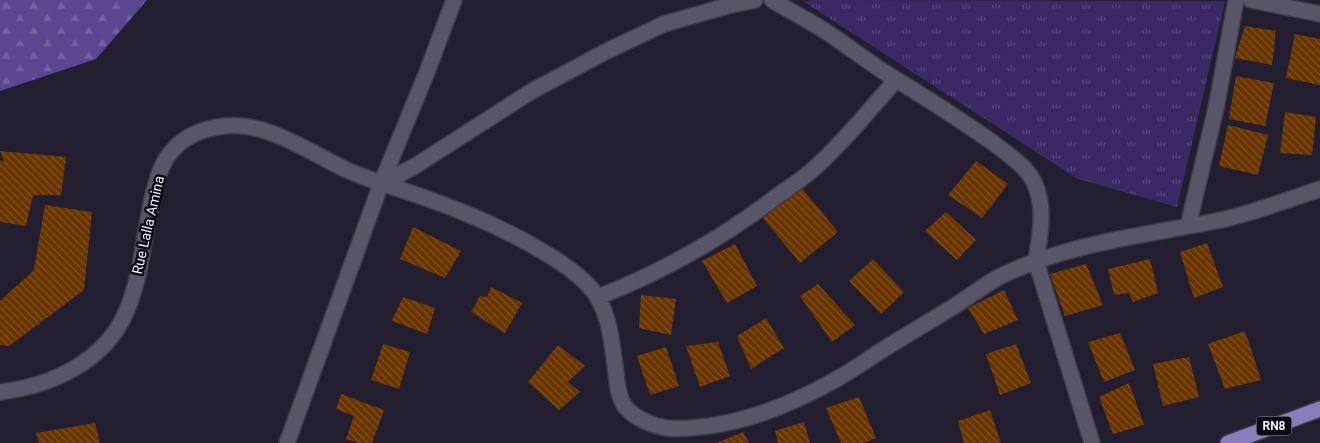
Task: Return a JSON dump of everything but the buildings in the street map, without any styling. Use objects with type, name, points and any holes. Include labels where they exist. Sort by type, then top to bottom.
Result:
[{"type":"main road","name":"RN8","points":[[1228,443],[1320,409]]},
{"type":"street","points":[[287,443],[381,184],[454,0]]},
{"type":"street","points":[[381,184],[415,166],[532,91],[607,51],[664,24],[726,6],[755,0]]},
{"type":"street","points":[[772,0],[827,33],[896,80],[936,104],[986,138],[1026,171],[1038,192],[1041,205],[1036,261],[1092,443]]},
{"type":"street","points":[[1188,226],[1216,108],[1236,0]]},
{"type":"street","points":[[1251,0],[1320,14]]},
{"type":"street","points":[[896,80],[818,166],[750,217],[664,268],[598,297],[606,319],[619,390],[624,405],[637,417],[666,428],[687,428],[731,423],[780,406],[834,381],[1001,276],[1036,261],[1114,240],[1218,221],[1320,189]]},
{"type":"street","name":"Rue Lalla Amina","points":[[0,392],[16,390],[60,377],[95,354],[106,344],[126,312],[133,292],[158,176],[172,151],[193,135],[223,126],[240,125],[256,128],[290,142],[348,171],[493,224],[554,258],[575,273],[598,297]]},
{"type":"green space","points":[[0,0],[147,0],[96,59],[0,91]]},
{"type":"green space","points":[[813,0],[1225,1],[1177,207],[1078,179],[804,2]]}]
